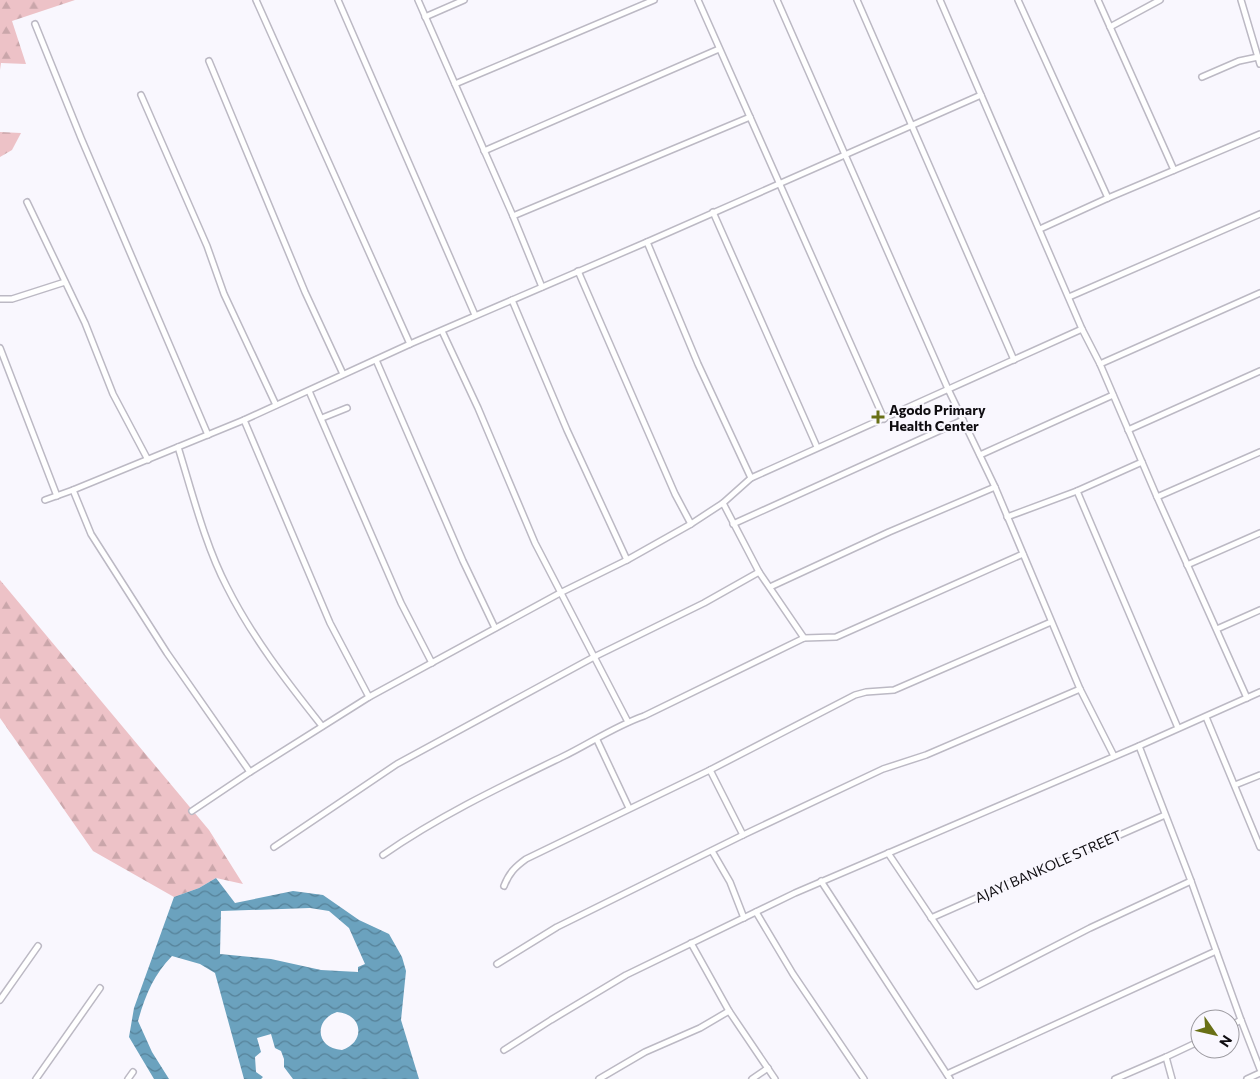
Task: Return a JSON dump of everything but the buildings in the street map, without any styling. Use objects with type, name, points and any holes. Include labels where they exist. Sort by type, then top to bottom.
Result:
[{"type":"street","points":[[256,0],[410,344]]},
{"type":"street","points":[[338,0],[475,315]]},
{"type":"street","points":[[418,0],[514,216],[542,287]]},
{"type":"street","points":[[425,17],[464,0]]},
{"type":"street","points":[[455,84],[654,0]]},
{"type":"street","points":[[698,0],[884,419]]},
{"type":"street","points":[[777,0],[948,389],[995,487],[1080,689],[1114,756]]},
{"type":"street","points":[[857,0],[1014,360]]},
{"type":"street","points":[[940,0],[1082,329],[1100,364],[1247,698]]},
{"type":"street","points":[[1018,0],[1108,198]]},
{"type":"street","points":[[1098,0],[1174,170]]},
{"type":"street","points":[[1110,27],[1160,0]]},
{"type":"street","points":[[1241,0],[1260,64]]},
{"type":"street","points":[[35,24],[81,138],[208,435]]},
{"type":"street","points":[[484,151],[719,49]]},
{"type":"street","points":[[1202,77],[1239,61],[1258,56]]},
{"type":"street","points":[[209,61],[305,292],[343,374]]},
{"type":"street","points":[[141,95],[207,246],[224,294],[276,405]]},
{"type":"street","points":[[45,500],[244,420],[475,315],[647,242],[981,95]]},
{"type":"street","points":[[514,216],[750,117]]},
{"type":"street","points":[[1040,229],[1108,198],[1260,134]]},
{"type":"street","points":[[27,202],[85,323],[113,394],[148,460]]},
{"type":"street","points":[[713,212],[817,448]]},
{"type":"street","points":[[1069,297],[1260,214]]},
{"type":"street","points":[[647,242],[698,364],[751,478]]},
{"type":"street","points":[[578,272],[675,494],[691,524]]},
{"type":"street","points":[[0,299],[12,299],[65,282]]},
{"type":"street","points":[[1100,364],[1260,293]]},
{"type":"street","points":[[512,300],[567,430],[626,560]]},
{"type":"street","points":[[192,811],[369,697],[691,524],[724,503],[751,478],[1082,329]]},
{"type":"street","points":[[442,331],[535,544],[628,722]]},
{"type":"street","points":[[0,348],[57,496]]},
{"type":"street","points":[[376,360],[463,561],[495,628]]},
{"type":"street","points":[[1128,430],[1260,371]]},
{"type":"street","points":[[309,391],[400,603],[432,663]]},
{"type":"street","points":[[980,455],[1113,395]]},
{"type":"street","points":[[322,418],[347,408]]},
{"type":"street","points":[[244,420],[330,623],[369,697]]},
{"type":"street","points":[[734,524],[962,420]]},
{"type":"street","points":[[178,447],[215,562],[226,587],[266,653],[322,726]]},
{"type":"street","points":[[1157,497],[1260,452]]},
{"type":"street","points":[[1006,517],[1077,491],[1142,462]]},
{"type":"street","points":[[770,587],[889,532],[995,487]]},
{"type":"street","points":[[73,490],[91,534],[168,653],[250,772]]},
{"type":"street","points":[[1077,491],[1178,728]]},
{"type":"street","points":[[724,503],[759,572],[804,638]]},
{"type":"street","points":[[1187,565],[1260,533]]},
{"type":"street","points":[[383,854],[411,835],[458,808],[597,740],[628,722],[653,712],[804,638],[836,637],[1023,554]]},
{"type":"street","points":[[274,847],[397,764],[594,657],[704,603],[759,572]]},
{"type":"street","points":[[1217,629],[1260,610]]},
{"type":"street","points":[[504,886],[509,874],[526,859],[710,770],[855,695],[866,692],[894,690],[1051,622]]},
{"type":"street","points":[[497,964],[557,927],[743,835],[883,769],[926,756],[1080,689]]},
{"type":"street","points":[[504,1050],[626,975],[691,942],[821,881],[1139,746],[1260,692]]},
{"type":"street","points":[[1206,717],[1260,847]]},
{"type":"street","points":[[597,740],[629,808]]},
{"type":"street","points":[[1139,746],[1191,881],[1260,1071],[1248,1079]]},
{"type":"street","points":[[710,770],[743,835]]},
{"type":"street","points":[[1235,785],[1260,775]]},
{"type":"street","name":"AJAYI BANKOLE STREET","points":[[931,918],[1165,815]]},
{"type":"street","points":[[712,850],[730,882],[744,918]]},
{"type":"street","points":[[888,853],[977,986],[1090,928],[1191,881]]},
{"type":"street","points":[[821,881],[949,1077],[1216,951]]},
{"type":"street","points":[[756,912],[793,974],[864,1079]]},
{"type":"street","points":[[691,942],[730,1011],[775,1079]]},
{"type":"street","points":[[0,1000],[38,946]]},
{"type":"street","points":[[36,1079],[100,988]]},
{"type":"street","points":[[599,1079],[645,1052],[700,1028],[730,1011]]},
{"type":"street","points":[[1115,1079],[1190,1045]]},
{"type":"street","points":[[1166,1057],[1172,1079]]},
{"type":"street","points":[[752,1079],[768,1068]]},
{"type":"street","points":[[128,1079],[133,1072]]},
{"type":"green space","points":[[0,0],[75,0],[12,21],[26,64],[1,63],[0,70]]},
{"type":"green space","points":[[0,132],[21,133],[12,150],[0,157]]},
{"type":"green space","points":[[0,580],[209,830],[243,884],[216,878],[199,888],[174,897],[93,851],[0,718]]},
{"type":"water","points":[[216,878],[235,903],[293,891],[323,895],[359,920],[389,934],[402,957],[406,971],[401,1020],[419,1079],[293,1079],[284,1067],[281,1051],[275,1048],[271,1034],[257,1038],[261,1052],[255,1057],[256,1072],[263,1077],[261,1079],[244,1079],[215,973],[200,964],[172,956],[160,970],[151,986],[138,1021],[152,1052],[169,1079],[154,1079],[129,1037],[134,1008],[174,897],[199,888]],"holes":[[[310,908],[329,911],[349,928],[365,964],[358,967],[358,972],[321,970],[271,959],[220,954],[221,911]],[[337,1012],[352,1018],[358,1029],[355,1041],[342,1050],[327,1045],[321,1034],[321,1027],[324,1021]]]},
{"type":"place","name":"Agodo Primary Health Center","points":[[878,417]]}]
